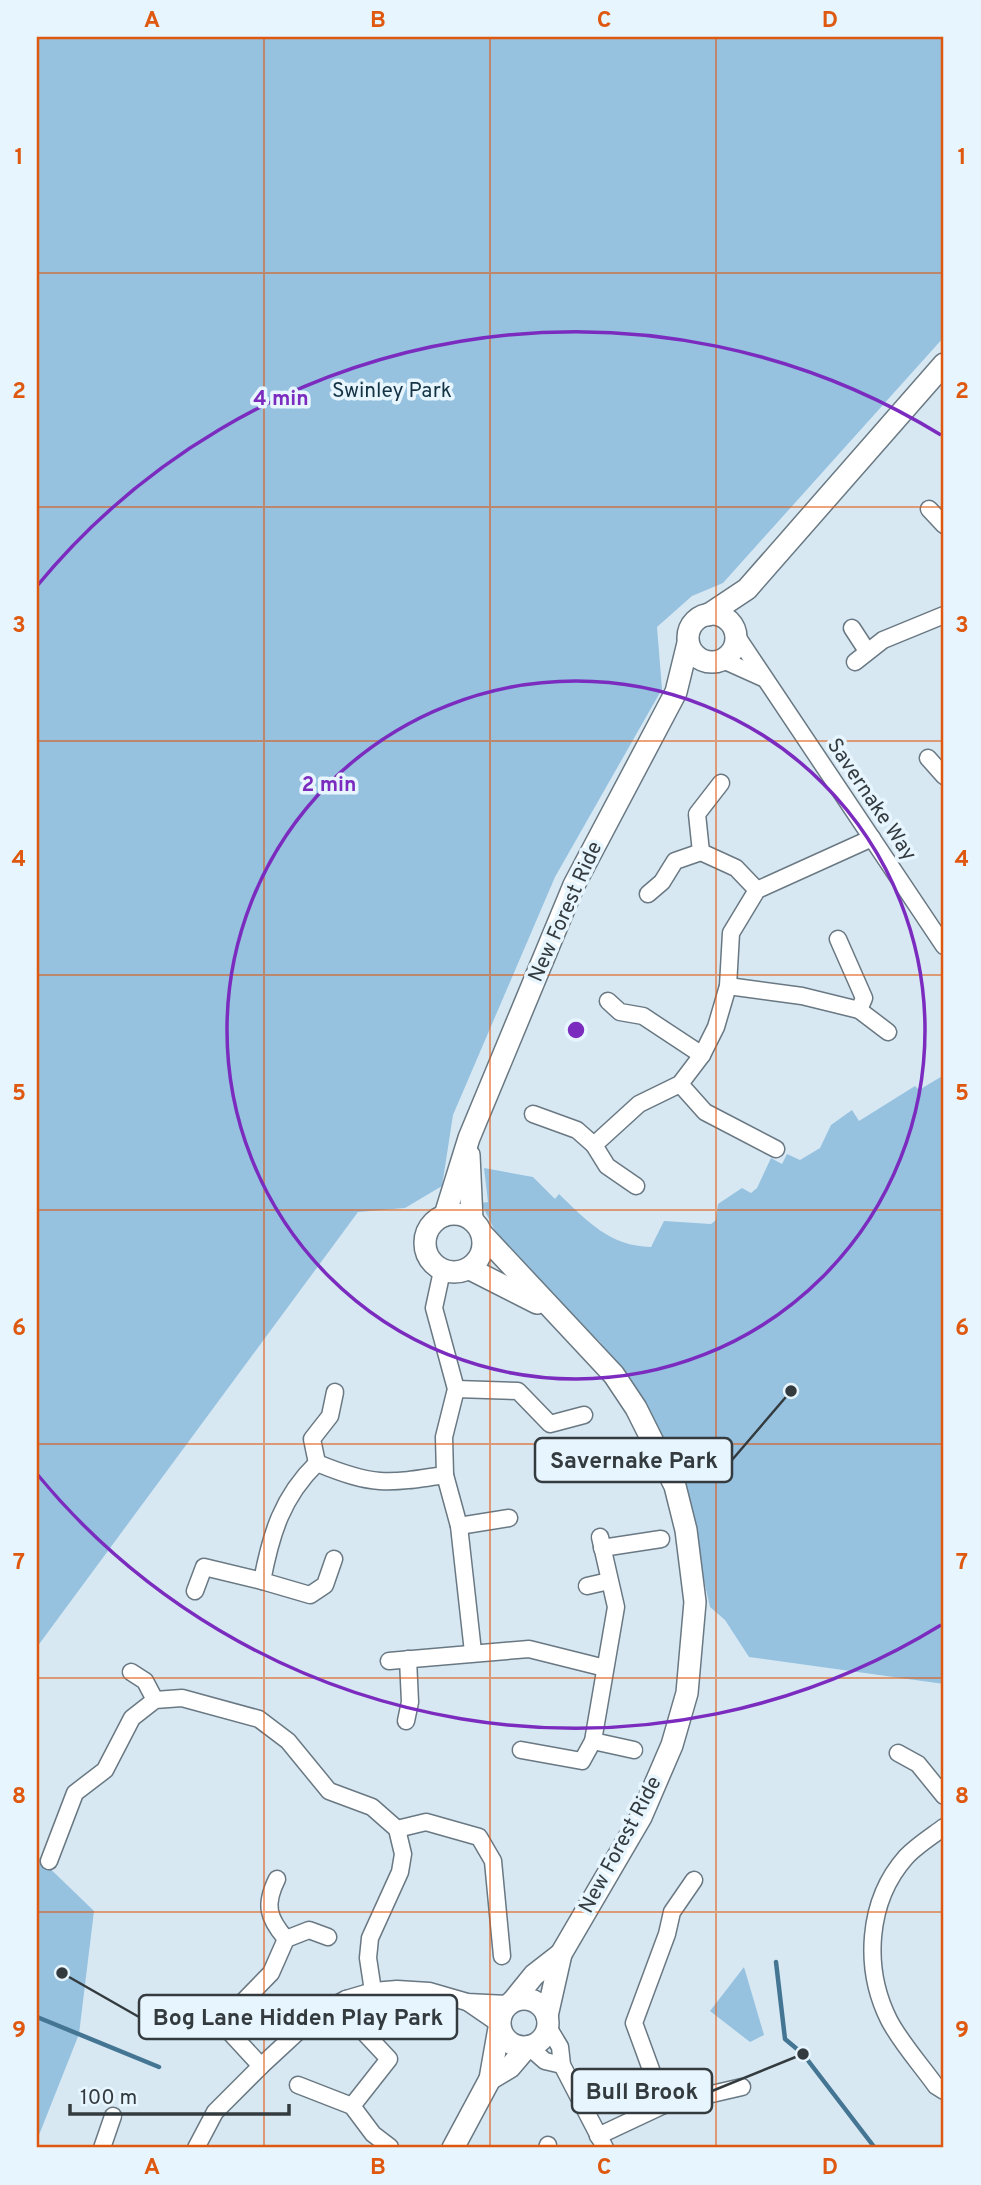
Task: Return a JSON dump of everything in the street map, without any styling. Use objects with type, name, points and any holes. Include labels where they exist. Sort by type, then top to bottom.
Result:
[{"type":"main road","name":"New Forest Ride","points":[[442,1271],[428,1256],[425,1246],[429,1228],[445,1215],[469,1139],[574,885],[676,692],[690,628],[747,589],[944,364]]},
{"type":"main road","name":"New Forest Ride","points":[[676,692],[734,649],[747,589]]},
{"type":"main road","points":[[708,614],[722,616],[736,633]]},
{"type":"main road","points":[[688,643],[697,657],[713,663],[722,660]]},
{"type":"main road","name":"New Forest Ride","points":[[469,1139],[482,1255],[470,1269],[557,1315]]},
{"type":"main road","points":[[445,1215],[455,1214],[477,1228]]},
{"type":"main road","name":"New Forest Ride","points":[[477,1228],[614,1375],[636,1408],[675,1486],[686,1530],[696,1611],[687,1693],[672,1745],[640,1817],[561,1954],[542,2040],[528,2047],[510,2067],[490,2079]]},
{"type":"main road","points":[[442,1271],[460,1273],[470,1269]]},
{"type":"main road","name":"New Forest Ride","points":[[453,2148],[490,2079],[499,2026],[510,2003],[534,1975],[561,1954]]},
{"type":"main road","points":[[510,2003],[529,1999],[537,2002],[548,2022]]},
{"type":"main road","points":[[499,2026],[506,2041],[528,2047]]},
{"type":"street","points":[[929,509],[944,525]]},
{"type":"street","points":[[855,662],[883,640],[944,615]]},
{"type":"street","points":[[852,628],[867,651]]},
{"type":"street","name":"Savernake Way","points":[[736,633],[763,678],[944,946]]},
{"type":"street","points":[[722,660],[763,678]]},
{"type":"street","points":[[928,758],[944,776]]},
{"type":"street","points":[[701,852],[697,814],[720,783]]},
{"type":"street","points":[[594,1145],[639,1104],[680,1084],[702,1055],[716,1027],[728,986],[731,933],[757,890],[872,838]]},
{"type":"street","points":[[648,894],[662,883],[675,861],[701,852],[736,868],[757,890]]},
{"type":"street","points":[[838,939],[864,998],[859,1010]]},
{"type":"street","points":[[728,986],[802,996],[859,1010],[888,1032]]},
{"type":"street","points":[[608,1001],[620,1012],[643,1016],[702,1055]]},
{"type":"street","points":[[680,1084],[705,1112],[776,1149]]},
{"type":"street","points":[[533,1114],[578,1130],[594,1145],[607,1166],[636,1186]]},
{"type":"street","points":[[442,1271],[434,1308],[456,1390],[444,1437],[445,1475],[458,1526],[473,1652]]},
{"type":"street","points":[[456,1390],[518,1391],[550,1424],[583,1415]]},
{"type":"street","points":[[317,1463],[312,1439],[330,1416],[335,1392]]},
{"type":"street","points":[[317,1463],[355,1479],[387,1484],[445,1475]]},
{"type":"street","points":[[262,1581],[272,1532],[298,1482],[317,1463]]},
{"type":"street","points":[[458,1526],[509,1518]]},
{"type":"street","points":[[521,1750],[582,1761],[593,1741],[616,1607],[601,1542],[661,1539]]},
{"type":"street","points":[[195,1591],[204,1567],[310,1595],[325,1585],[334,1559]]},
{"type":"street","points":[[587,1586],[609,1581]]},
{"type":"street","points":[[389,1661],[529,1649],[605,1668]]},
{"type":"street","points":[[406,1721],[410,1702],[408,1659]]},
{"type":"street","points":[[131,1672],[145,1681],[155,1700]]},
{"type":"street","points":[[49,1861],[75,1793],[106,1770],[132,1718],[155,1700],[182,1698],[259,1718],[288,1741],[329,1791],[372,1807],[397,1829],[403,1854],[400,1872],[370,1938],[368,1958],[373,1991]]},
{"type":"street","points":[[593,1741],[634,1750]]},
{"type":"street","points":[[898,1753],[918,1765],[944,1796]]},
{"type":"street","points":[[397,1829],[426,1822],[479,1837],[493,1861],[502,1956]]},
{"type":"street","points":[[944,1827],[906,1856],[881,1895],[874,1920],[873,1947],[875,1980],[889,2020],[936,2086],[944,2091]]},
{"type":"street","points":[[277,1879],[270,1894],[271,1921],[286,1939]]},
{"type":"street","points":[[664,2105],[634,2023],[667,1934],[671,1912],[694,1880]]},
{"type":"street","points":[[261,2066],[226,2028],[232,2013],[271,1973],[286,1939],[309,1930],[328,1937]]},
{"type":"street","points":[[196,2148],[215,2112],[261,2066],[316,2015],[346,1999],[373,1991],[422,1990],[467,2002],[510,2003]]},
{"type":"street","points":[[346,1999],[359,2027],[390,2059],[352,2106]]},
{"type":"street","points":[[467,2002],[499,2026]]},
{"type":"street","points":[[548,2022],[560,2047],[562,2066],[601,2142],[664,2105],[742,2087]]},
{"type":"street","points":[[528,2047],[545,2061],[562,2066]]},
{"type":"street","points":[[298,2085],[352,2106],[373,2134],[390,2147]]},
{"type":"street","points":[[102,2148],[113,2116]]},
{"type":"green space","name":"Swinley Park","points":[[37,37],[944,37],[944,337],[723,583],[692,596],[657,627],[662,689],[555,877],[453,1115],[442,1186],[405,1208],[358,1212],[37,1647]]},
{"type":"green space","points":[[944,1075],[944,1684],[749,1657],[725,1620],[710,1607],[681,1478],[600,1342],[522,1271],[497,1235],[481,1203],[488,1202],[484,1168],[533,1177],[555,1199],[559,1194],[600,1231],[623,1242],[651,1247],[664,1221],[711,1224],[716,1220],[718,1204],[742,1188],[751,1193],[757,1188],[771,1158],[782,1164],[787,1154],[800,1160],[820,1148],[831,1125],[852,1110],[859,1121],[915,1086],[919,1090]]},
{"type":"green space","points":[[37,1856],[94,1911],[79,2034],[37,2140]]},
{"type":"green space","points":[[744,1967],[764,2035],[750,2042],[710,2011]]},
{"type":"waterway","points":[[776,1962],[785,2039],[803,2054],[875,2148]]},
{"type":"waterway","points":[[37,2017],[159,2067]]},
{"type":"place","name":"Savernake Park","points":[[791,1391]]},
{"type":"place","name":"Bog Lane Hidden Play Park","points":[[62,1973]]},
{"type":"place","name":"Bull Brook","points":[[803,2054]]}]
